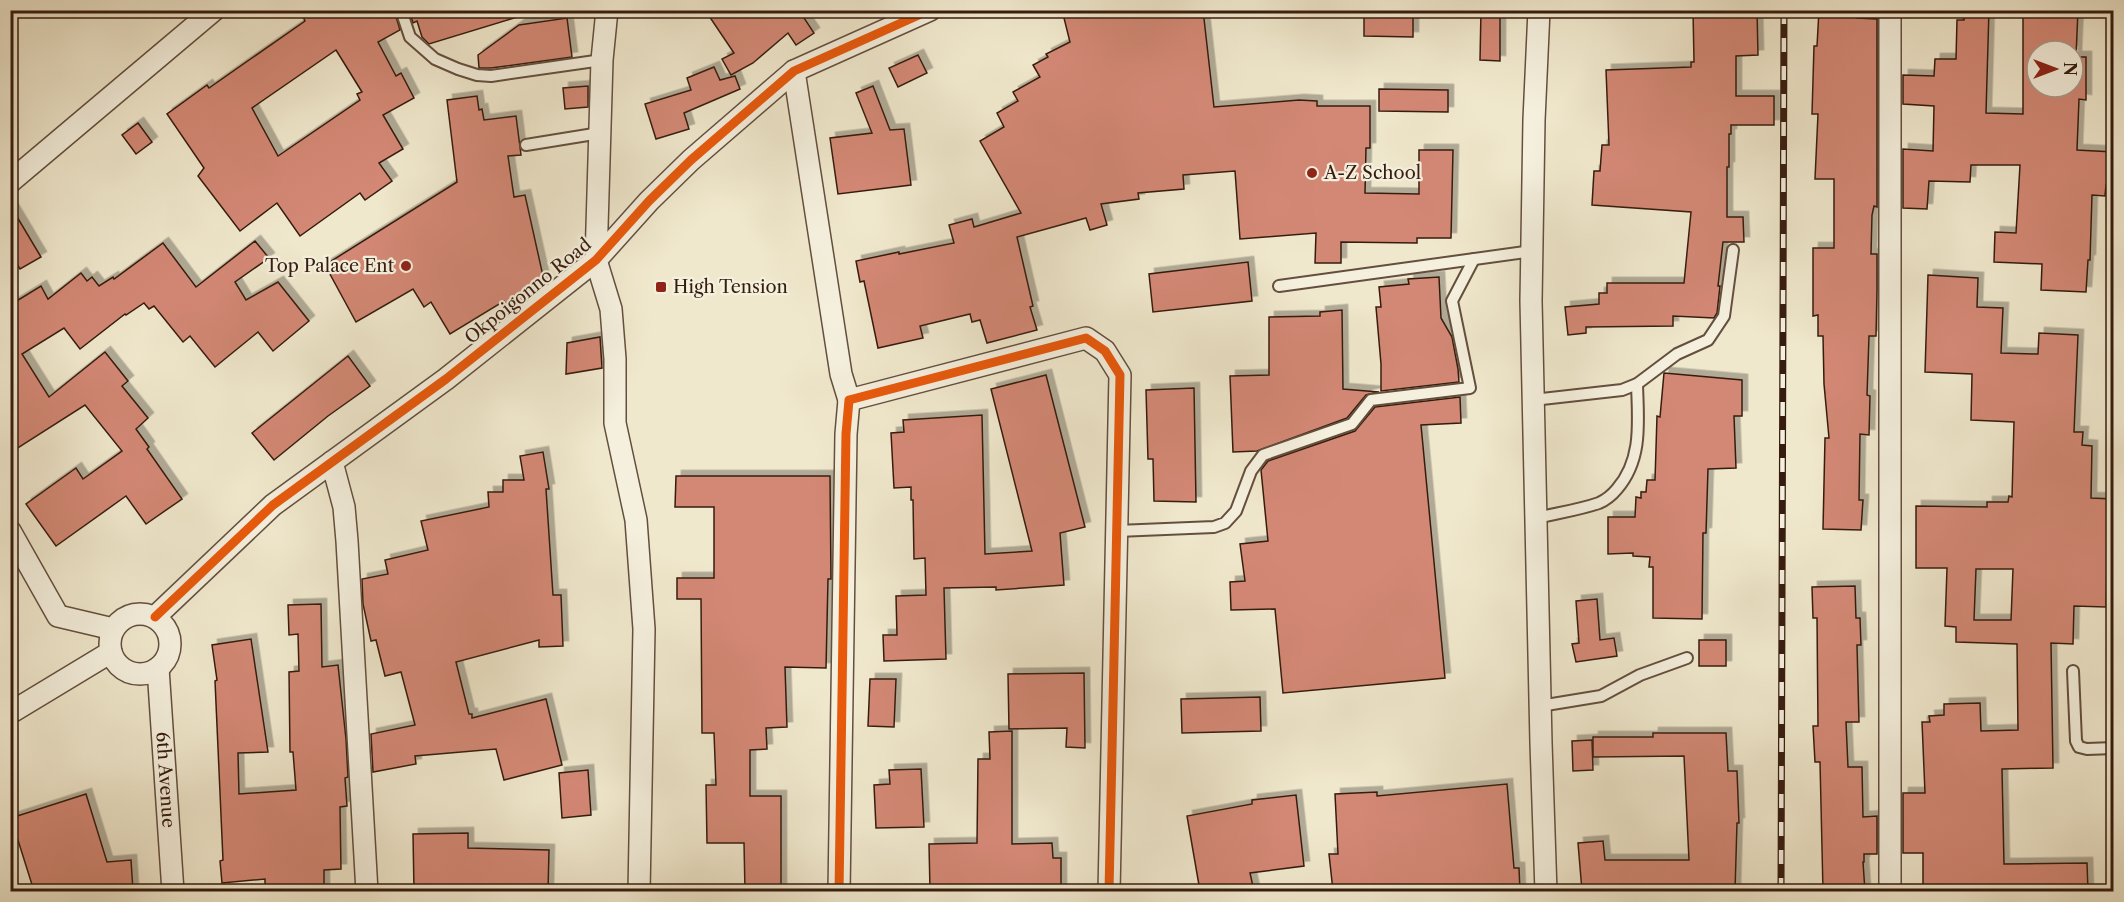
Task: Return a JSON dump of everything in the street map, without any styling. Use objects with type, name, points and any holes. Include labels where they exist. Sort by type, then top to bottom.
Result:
[{"type":"street","points":[[10,182],[214,10]]},
{"type":"street","points":[[607,10],[602,60],[596,260],[611,309],[615,358],[615,423],[636,520],[644,629],[639,891]]},
{"type":"street","name":"Okpoigonno Road","points":[[155,617],[273,505],[446,380],[596,260],[649,201],[683,168],[794,71],[930,10]]},
{"type":"street","points":[[1539,10],[1534,120],[1533,400],[1546,891]]},
{"type":"street","points":[[1890,10],[1890,891]]},
{"type":"street","points":[[794,71],[841,374],[849,400],[846,434],[839,891]]},
{"type":"street","points":[[849,400],[1086,338],[1105,351],[1120,375],[1109,891]]},
{"type":"street","points":[[332,462],[344,507],[347,541],[367,891]]},
{"type":"street","points":[[10,531],[58,616],[113,629]]},
{"type":"street","points":[[155,617],[140,613],[124,617],[113,629],[110,640],[111,652],[118,665],[130,673],[145,674],[159,668]]},
{"type":"street","name":"6th Avenue","points":[[155,617],[164,625],[170,642],[166,659],[159,668],[172,891]]},
{"type":"street","points":[[10,713],[111,652]]},
{"type":"lane","points":[[400,10],[410,37],[435,59],[477,75],[491,76],[602,60]]},
{"type":"lane","points":[[526,146],[600,133]]},
{"type":"lane","points":[[1533,400],[1623,390],[1637,384],[1677,354],[1708,340],[1724,316],[1733,250]]},
{"type":"lane","points":[[1279,286],[1532,251]]},
{"type":"lane","points":[[1117,531],[1214,527],[1225,523],[1236,510],[1251,471],[1263,455],[1352,424],[1371,400],[1470,388],[1452,302],[1474,259]]},
{"type":"lane","points":[[1537,518],[1601,502],[1612,495],[1623,483],[1631,470],[1638,444],[1637,384]]},
{"type":"lane","points":[[1540,706],[1601,696],[1640,675],[1688,658]]},
{"type":"lane","points":[[2073,671],[2076,741],[2079,747],[2114,748]]},
{"type":"building","points":[[300,10],[394,10],[400,30],[378,42],[396,76],[401,73],[414,98],[383,115],[403,149],[379,163],[392,181],[365,200],[360,193],[300,236],[277,203],[240,231],[198,176],[204,168],[167,114],[207,85],[209,88],[305,21]],"holes":[[[336,50],[362,92],[357,94],[360,100],[278,156],[252,108]]]},
{"type":"building","points":[[409,10],[523,10],[524,15],[429,44],[422,37],[417,21],[413,23]]},
{"type":"building","points":[[705,10],[813,10],[804,18],[814,33],[796,45],[788,33],[753,63],[731,75],[722,59],[734,53]]},
{"type":"building","points":[[1062,10],[1203,10],[1214,107],[1299,100],[1317,101],[1317,106],[1370,106],[1370,148],[1366,148],[1365,193],[1419,194],[1419,150],[1453,150],[1451,238],[1417,238],[1417,243],[1341,242],[1341,263],[1315,263],[1316,233],[1240,239],[1235,171],[1183,175],[1184,189],[1138,193],[1139,199],[1101,204],[1107,225],[1090,230],[1086,218],[1017,237],[1033,306],[1030,307],[1037,330],[987,343],[980,320],[972,322],[970,314],[920,326],[923,338],[878,348],[864,281],[860,282],[856,261],[954,243],[949,225],[972,219],[974,227],[1021,213],[980,141],[1004,127],[997,113],[1018,101],[1013,92],[1040,77],[1033,65],[1048,57],[1046,54],[1070,42]]},
{"type":"building","points":[[1364,10],[1413,10],[1413,37],[1364,36]]},
{"type":"building","points":[[1481,10],[1500,10],[1500,61],[1480,60]]},
{"type":"building","points":[[1693,10],[1757,10],[1758,55],[1736,56],[1736,96],[1774,96],[1774,125],[1731,125],[1729,167],[1727,167],[1727,217],[1743,217],[1744,242],[1723,242],[1717,313],[1714,318],[1673,316],[1673,326],[1586,327],[1586,333],[1568,335],[1565,307],[1599,304],[1599,293],[1607,293],[1607,283],[1684,283],[1691,212],[1592,205],[1594,171],[1600,171],[1602,145],[1609,145],[1606,70],[1691,67],[1691,62],[1694,62]]},
{"type":"building","points":[[1819,10],[1857,12],[1857,18],[1877,19],[1877,207],[1874,206],[1872,215],[1871,254],[1877,254],[1876,336],[1869,336],[1867,395],[1870,396],[1869,435],[1860,434],[1859,500],[1863,500],[1861,530],[1823,529],[1825,438],[1829,438],[1824,384],[1823,336],[1818,336],[1818,315],[1813,316],[1813,248],[1834,248],[1834,179],[1815,179],[1818,114],[1812,114],[1814,46],[1817,46]]},
{"type":"building","points":[[1965,10],[1989,10],[1986,113],[2023,114],[2023,10],[2078,10],[2077,39],[2025,39],[2025,99],[2079,99],[2077,150],[2114,152],[2114,186],[2106,185],[2105,196],[2092,195],[2090,260],[2088,260],[2086,292],[2041,290],[2042,264],[1994,262],[1995,232],[2016,233],[2020,165],[1971,165],[1970,182],[1929,181],[1927,209],[1903,208],[1903,149],[1933,151],[1934,106],[1903,104],[1903,75],[1934,76],[1935,59],[1956,59],[1957,20],[1964,20]]},
{"type":"building","points":[[567,18],[572,57],[479,68],[478,55],[519,25]]},
{"type":"building","points":[[918,55],[927,73],[898,87],[889,68]]},
{"type":"building","points":[[2085,57],[2086,57],[2086,100],[2079,99],[2085,99]]},
{"type":"building","points":[[714,67],[720,80],[735,76],[740,89],[684,113],[689,129],[656,139],[645,104],[691,90],[687,78]]},
{"type":"building","points":[[588,86],[588,107],[565,109],[563,88]]},
{"type":"building","points":[[873,86],[890,130],[904,129],[911,185],[838,194],[830,138],[872,133],[856,93]]},
{"type":"building","points":[[1379,89],[1448,90],[1448,112],[1379,111]]},
{"type":"building","points":[[477,96],[479,110],[482,109],[484,120],[516,116],[521,155],[508,156],[514,197],[525,195],[545,285],[531,293],[532,295],[510,311],[504,301],[450,334],[431,302],[424,307],[413,289],[356,322],[325,265],[457,182],[447,100]]},
{"type":"building","points":[[138,123],[152,142],[136,154],[122,135]]},
{"type":"building","points":[[10,205],[41,257],[20,269],[10,253]]},
{"type":"building","points":[[255,241],[269,258],[235,282],[246,300],[278,282],[309,321],[273,351],[258,332],[215,367],[190,336],[183,342],[154,306],[149,309],[144,303],[125,314],[80,349],[64,328],[22,354],[49,397],[105,352],[128,381],[122,386],[148,418],[136,429],[182,499],[146,524],[126,496],[56,546],[26,504],[76,468],[83,479],[122,451],[85,405],[10,453],[10,305],[41,286],[48,299],[81,273],[87,281],[92,277],[99,286],[113,277],[114,279],[163,243],[196,287]]},
{"type":"building","points":[[1248,262],[1252,301],[1153,312],[1149,274]]},
{"type":"building","points":[[1928,275],[1978,278],[1977,307],[2003,308],[2001,353],[2038,354],[2039,333],[2078,335],[2074,432],[2083,432],[2082,445],[2092,446],[2091,498],[2113,499],[2106,607],[2074,606],[2073,644],[2051,643],[2053,768],[2002,769],[2004,864],[2087,863],[2088,891],[1923,891],[1923,853],[1903,853],[1903,793],[1925,793],[1922,722],[1930,722],[1929,716],[1944,715],[1944,704],[1980,703],[1981,731],[2018,730],[2017,644],[1956,642],[1956,627],[1945,626],[1947,568],[1916,568],[1916,506],[1987,507],[1987,502],[2008,502],[2009,496],[2012,497],[2014,422],[1971,420],[1972,374],[1925,372]],"holes":[[[1976,569],[2013,569],[2011,620],[1974,620]]]},
{"type":"building","points":[[1439,277],[1441,318],[1452,337],[1459,382],[1381,391],[1376,307],[1381,307],[1379,287],[1409,284],[1408,279]]},
{"type":"building","points":[[1342,310],[1343,389],[1379,392],[1366,395],[1347,418],[1257,451],[1233,452],[1230,376],[1269,375],[1269,317],[1320,316],[1320,312]]},
{"type":"building","points":[[600,337],[602,368],[566,374],[567,343]]},
{"type":"building","points":[[348,356],[370,386],[328,416],[274,460],[252,433]]},
{"type":"building","points":[[1664,373],[1742,380],[1742,416],[1734,416],[1736,468],[1708,469],[1706,533],[1703,533],[1702,619],[1653,618],[1653,567],[1649,567],[1650,557],[1633,556],[1633,553],[1608,554],[1608,517],[1635,517],[1636,497],[1641,498],[1641,492],[1646,492],[1647,480],[1655,480],[1657,416],[1660,417]]},
{"type":"building","points":[[1046,375],[1085,527],[1060,533],[1064,585],[996,590],[996,587],[944,588],[946,659],[884,661],[883,635],[897,635],[896,596],[926,595],[925,558],[914,559],[911,487],[894,488],[891,433],[904,432],[903,420],[982,415],[985,554],[1032,551],[991,389]]},
{"type":"building","points":[[1194,388],[1196,502],[1154,501],[1153,459],[1148,459],[1146,390]]},
{"type":"building","points":[[1460,397],[1461,423],[1421,425],[1445,678],[1283,693],[1275,609],[1231,610],[1230,582],[1245,581],[1240,544],[1268,541],[1261,470],[1268,461],[1355,431],[1375,407]]},
{"type":"building","points":[[543,452],[549,489],[546,489],[553,595],[561,595],[563,646],[539,647],[539,640],[456,662],[472,718],[546,699],[562,765],[504,780],[496,749],[415,756],[416,764],[373,772],[371,734],[415,725],[401,672],[385,676],[376,640],[371,641],[363,604],[362,579],[388,574],[385,560],[428,550],[421,521],[489,507],[488,492],[503,492],[503,480],[524,480],[520,456]]},
{"type":"building","points":[[676,476],[830,476],[831,579],[828,579],[826,668],[785,667],[787,727],[766,728],[767,749],[750,750],[750,796],[781,796],[781,891],[745,891],[744,843],[707,843],[706,785],[716,785],[714,733],[702,733],[701,599],[677,599],[677,578],[714,578],[714,507],[675,507]]},
{"type":"building","points":[[1855,586],[1856,618],[1860,618],[1861,645],[1857,645],[1859,722],[1846,722],[1848,767],[1862,767],[1863,817],[1877,816],[1877,854],[1864,854],[1865,891],[1823,891],[1820,762],[1815,762],[1813,726],[1818,726],[1817,618],[1813,618],[1812,587]]},
{"type":"building","points":[[1597,599],[1600,640],[1614,638],[1617,656],[1576,662],[1572,644],[1579,643],[1576,601]]},
{"type":"building","points":[[321,604],[322,667],[338,665],[346,739],[347,806],[340,807],[341,869],[324,870],[324,891],[265,891],[265,879],[222,883],[215,681],[217,680],[212,645],[251,639],[268,752],[238,753],[239,794],[296,790],[293,752],[290,752],[289,672],[299,671],[298,634],[289,635],[288,605]]},
{"type":"building","points":[[1699,640],[1726,640],[1726,666],[1699,666]]},
{"type":"building","points":[[1084,673],[1085,748],[1066,747],[1067,728],[1009,729],[1008,674]]},
{"type":"building","points":[[870,679],[896,679],[894,727],[868,726]]},
{"type":"building","points":[[1260,697],[1261,731],[1182,733],[1181,699]]},
{"type":"building","points":[[1012,731],[1012,844],[1052,843],[1053,858],[1061,858],[1061,891],[930,891],[929,844],[977,843],[978,759],[990,759],[989,732]]},
{"type":"building","points":[[1653,733],[1726,733],[1728,771],[1737,771],[1739,823],[1737,823],[1735,891],[1582,891],[1578,843],[1603,841],[1605,860],[1689,860],[1684,756],[1593,757],[1593,737],[1653,737]]},
{"type":"building","points":[[1592,740],[1593,770],[1573,771],[1572,741]]},
{"type":"building","points":[[921,769],[924,827],[876,828],[874,785],[890,784],[889,770]]},
{"type":"building","points":[[588,770],[591,815],[562,818],[559,773]]},
{"type":"building","points":[[1507,784],[1514,868],[1519,868],[1520,891],[1498,891],[1497,889],[1333,891],[1329,854],[1338,854],[1335,794],[1377,792],[1377,796]]},
{"type":"building","points":[[86,794],[107,862],[131,860],[133,891],[34,891],[11,818]]},
{"type":"building","points":[[1296,795],[1304,866],[1250,873],[1254,891],[1200,891],[1187,816],[1252,804],[1252,800]]},
{"type":"building","points":[[468,833],[468,848],[549,850],[548,891],[414,891],[413,834]]},
{"type":"railway","points":[[1781,892],[1784,10]]},
{"type":"cycle path","points":[[155,617],[273,505],[446,379],[596,260],[649,201],[691,160],[794,71],[930,10]]},
{"type":"cycle path","points":[[839,892],[846,434],[849,400],[1086,338],[1105,351],[1120,375],[1109,892]]},
{"type":"place","name":"A-Z School","points":[[1312,173]]},
{"type":"place","name":"Top Palace Ent","points":[[406,266]]},
{"type":"place","name":"High Tension","points":[[661,287]]}]
